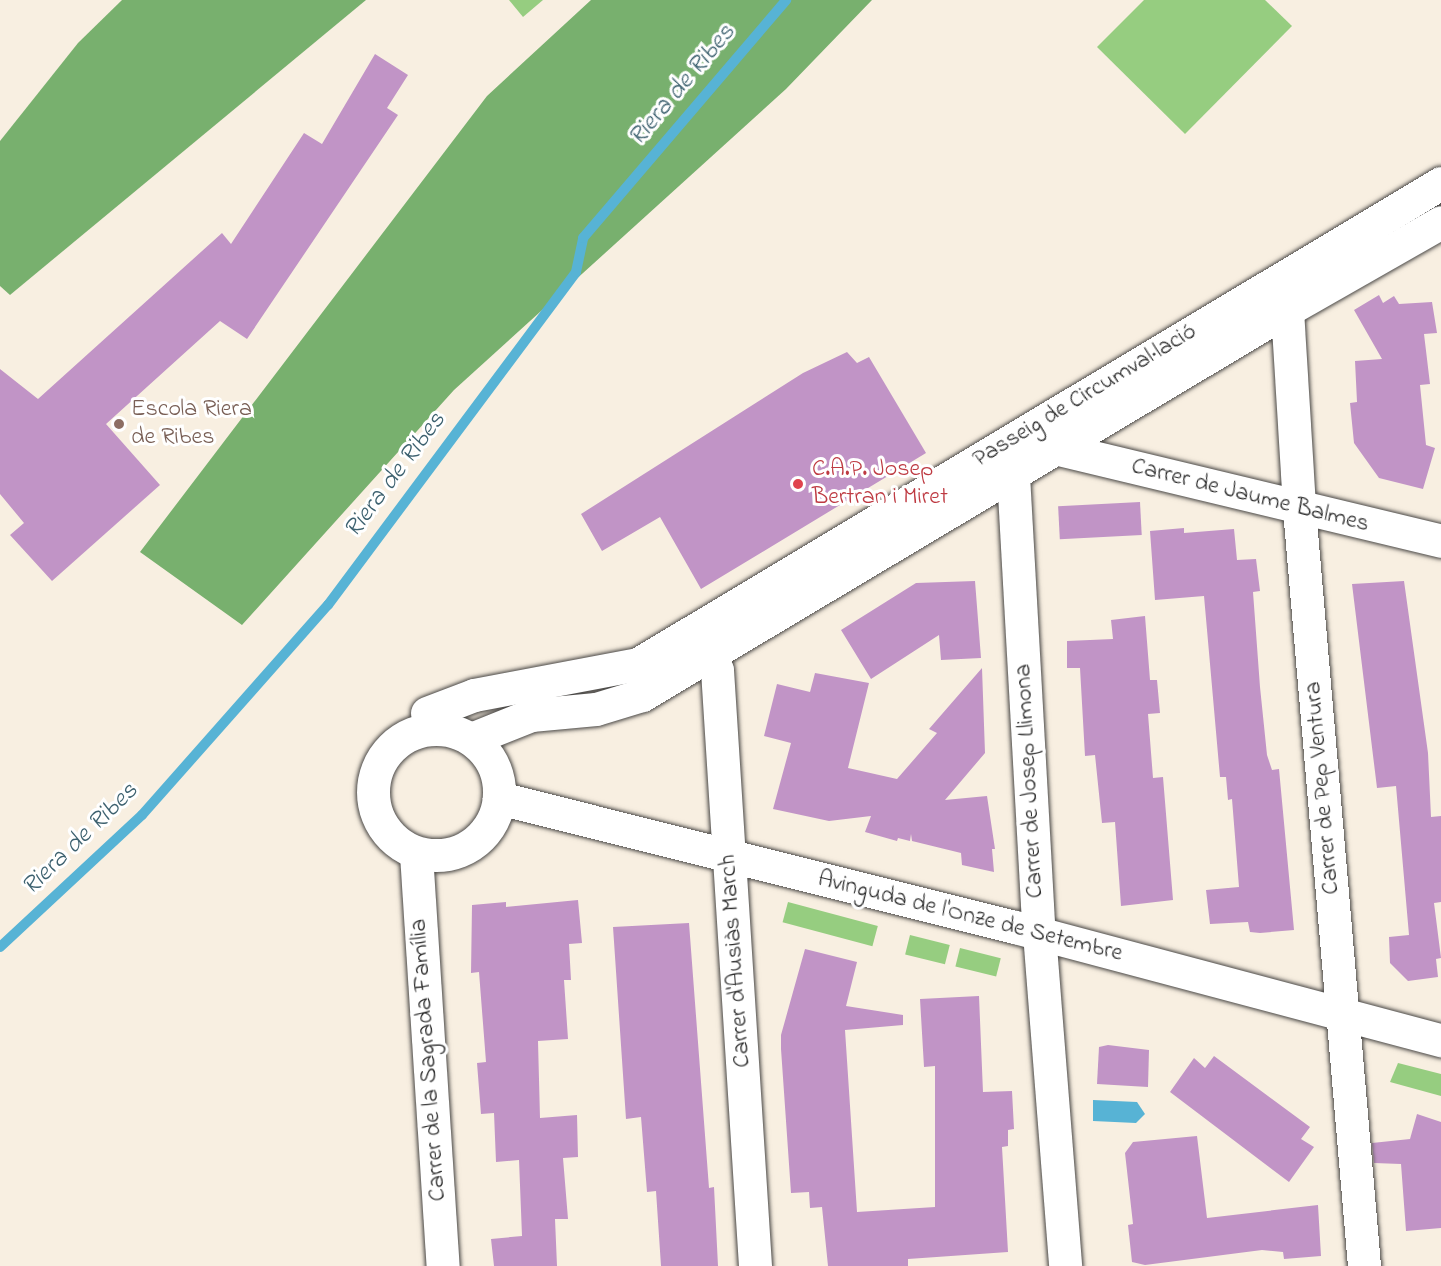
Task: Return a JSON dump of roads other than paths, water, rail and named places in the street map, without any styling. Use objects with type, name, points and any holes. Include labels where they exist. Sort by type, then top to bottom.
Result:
[{"type":"street","name":"Passeig de Circumval·lació","points":[[427,713],[474,695],[638,664],[1441,183]]},
{"type":"street","name":"Passeig de Circumval·lació","points":[[471,739],[531,715],[596,709],[642,695],[710,657],[767,620],[1059,449],[1287,309],[1441,222]]},
{"type":"street","name":"Carrer de Pep Ventura","points":[[1287,309],[1299,508],[1364,1266]]},
{"type":"street","name":"Carrer de Jaume Balmes","points":[[1059,449],[1441,542]]},
{"type":"street","name":"Carrer de Josep Llimona","points":[[1013,475],[1039,933],[1065,1266]]},
{"type":"street","name":"Carrer d'Ausiàs March","points":[[710,657],[717,670],[755,1266]]},
{"type":"street","points":[[447,729],[471,739],[491,760],[497,776],[499,798],[494,818],[478,840],[462,850],[436,855],[416,854],[382,827],[373,800],[373,782],[380,762],[402,738],[425,730],[447,729]]},
{"type":"street","name":"Avinguda de l'Onze de Setembre","points":[[499,798],[1039,933],[1441,1040]]},
{"type":"street","name":"Carrer de la Sagrada Família","points":[[416,854],[442,1266]]},
{"type":"water","points":[[1093,1100],[1137,1102],[1145,1114],[1136,1123],[1093,1121]]},
{"type":"waterway","name":"Riera de Ribes","points":[[0,947],[142,815],[328,605],[576,272],[583,238],[786,0]]},
{"type":"place","name":"Escola Riera de Ribes","points":[[119,424]]},
{"type":"place","name":"C.A.P. Josep Bertran i Miret","points":[[798,484]]}]
